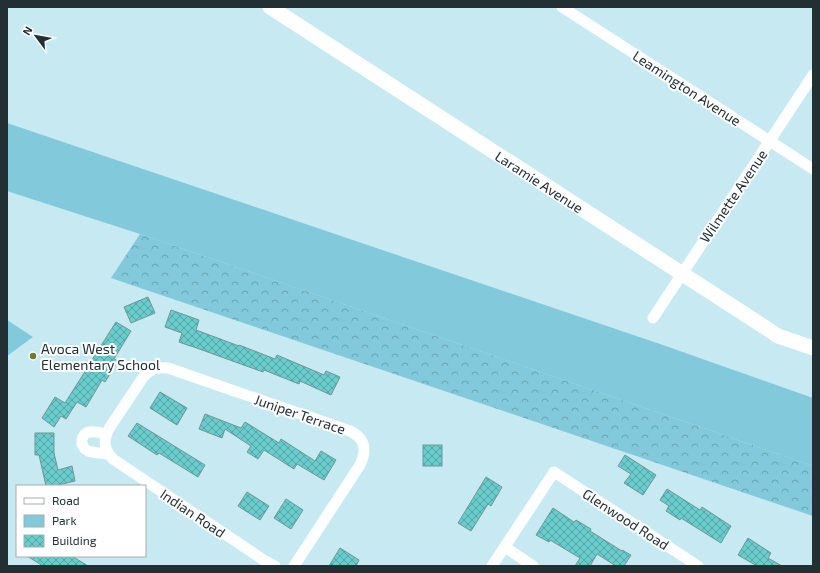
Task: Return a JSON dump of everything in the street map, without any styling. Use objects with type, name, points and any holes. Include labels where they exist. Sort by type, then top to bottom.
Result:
[{"type":"street","name":"Laramie Avenue","points":[[270,7],[778,336],[813,348]]},
{"type":"street","name":"Leamington Avenue","points":[[562,7],[813,169]]},
{"type":"street","name":"Wilmette Avenue","points":[[653,318],[681,273],[813,74]]},
{"type":"street","name":"Juniper Terrace","points":[[106,434],[144,376],[156,368],[168,368],[356,434],[364,444],[364,457],[294,566]]},
{"type":"street","points":[[89,432],[106,434],[105,442],[108,454],[88,451],[82,444],[83,436],[89,432]]},
{"type":"street","name":"Indian Road","points":[[108,454],[120,464],[265,561],[275,566]]},
{"type":"street","name":"Glenwood Road","points":[[505,547],[554,472],[698,566]]},
{"type":"street","points":[[492,566],[505,547],[533,566]]},
{"type":"green space","points":[[7,123],[660,344],[813,398],[813,466],[140,234],[7,191]]},
{"type":"green space","points":[[140,234],[813,466],[813,516],[111,278]]},
{"type":"green space","points":[[7,320],[33,337],[7,356]]},
{"type":"building","points":[[148,297],[155,313],[131,323],[124,307]]},
{"type":"building","points":[[171,310],[199,320],[196,330],[275,359],[277,355],[324,375],[326,371],[340,377],[331,395],[300,381],[299,384],[264,370],[263,372],[179,342],[182,333],[165,327]]},
{"type":"building","points":[[116,322],[131,331],[114,359],[118,361],[105,382],[102,380],[86,407],[77,402],[66,419],[61,416],[54,427],[42,418],[55,397],[65,403],[86,370],[82,368],[87,361],[90,363]]},
{"type":"building","points":[[160,392],[187,408],[177,425],[150,408]]},
{"type":"building","points":[[205,414],[241,428],[245,422],[279,443],[281,439],[315,461],[321,451],[336,460],[324,480],[297,464],[294,469],[264,450],[258,459],[247,452],[251,446],[225,429],[222,438],[199,429]]},
{"type":"building","points":[[137,423],[205,465],[198,477],[159,453],[157,455],[128,436]]},
{"type":"building","points":[[35,433],[54,433],[54,453],[58,470],[72,466],[75,481],[58,485],[46,485],[39,455],[35,455]]},
{"type":"building","points":[[423,445],[442,445],[442,466],[423,466]]},
{"type":"building","points":[[625,455],[656,475],[643,495],[624,483],[631,474],[618,466]]},
{"type":"building","points":[[486,477],[502,487],[491,506],[488,504],[471,531],[458,523]]},
{"type":"building","points":[[667,489],[700,510],[702,507],[731,526],[721,543],[681,518],[680,520],[666,511],[669,506],[660,500]]},
{"type":"building","points":[[247,492],[269,506],[260,520],[238,506]]},
{"type":"building","points":[[286,499],[303,510],[291,529],[274,518]]},
{"type":"building","points":[[553,508],[574,522],[576,520],[591,529],[590,531],[631,555],[624,566],[616,566],[597,554],[590,566],[575,566],[580,558],[550,540],[549,542],[536,535]]},
{"type":"building","points":[[748,538],[771,553],[768,558],[782,566],[757,566],[738,555]]},
{"type":"building","points":[[340,548],[359,560],[356,566],[329,566]]},
{"type":"building","points":[[29,557],[74,557],[88,566],[43,566]]},
{"type":"place","name":"Avoca West Elementary School","points":[[33,356]]}]
